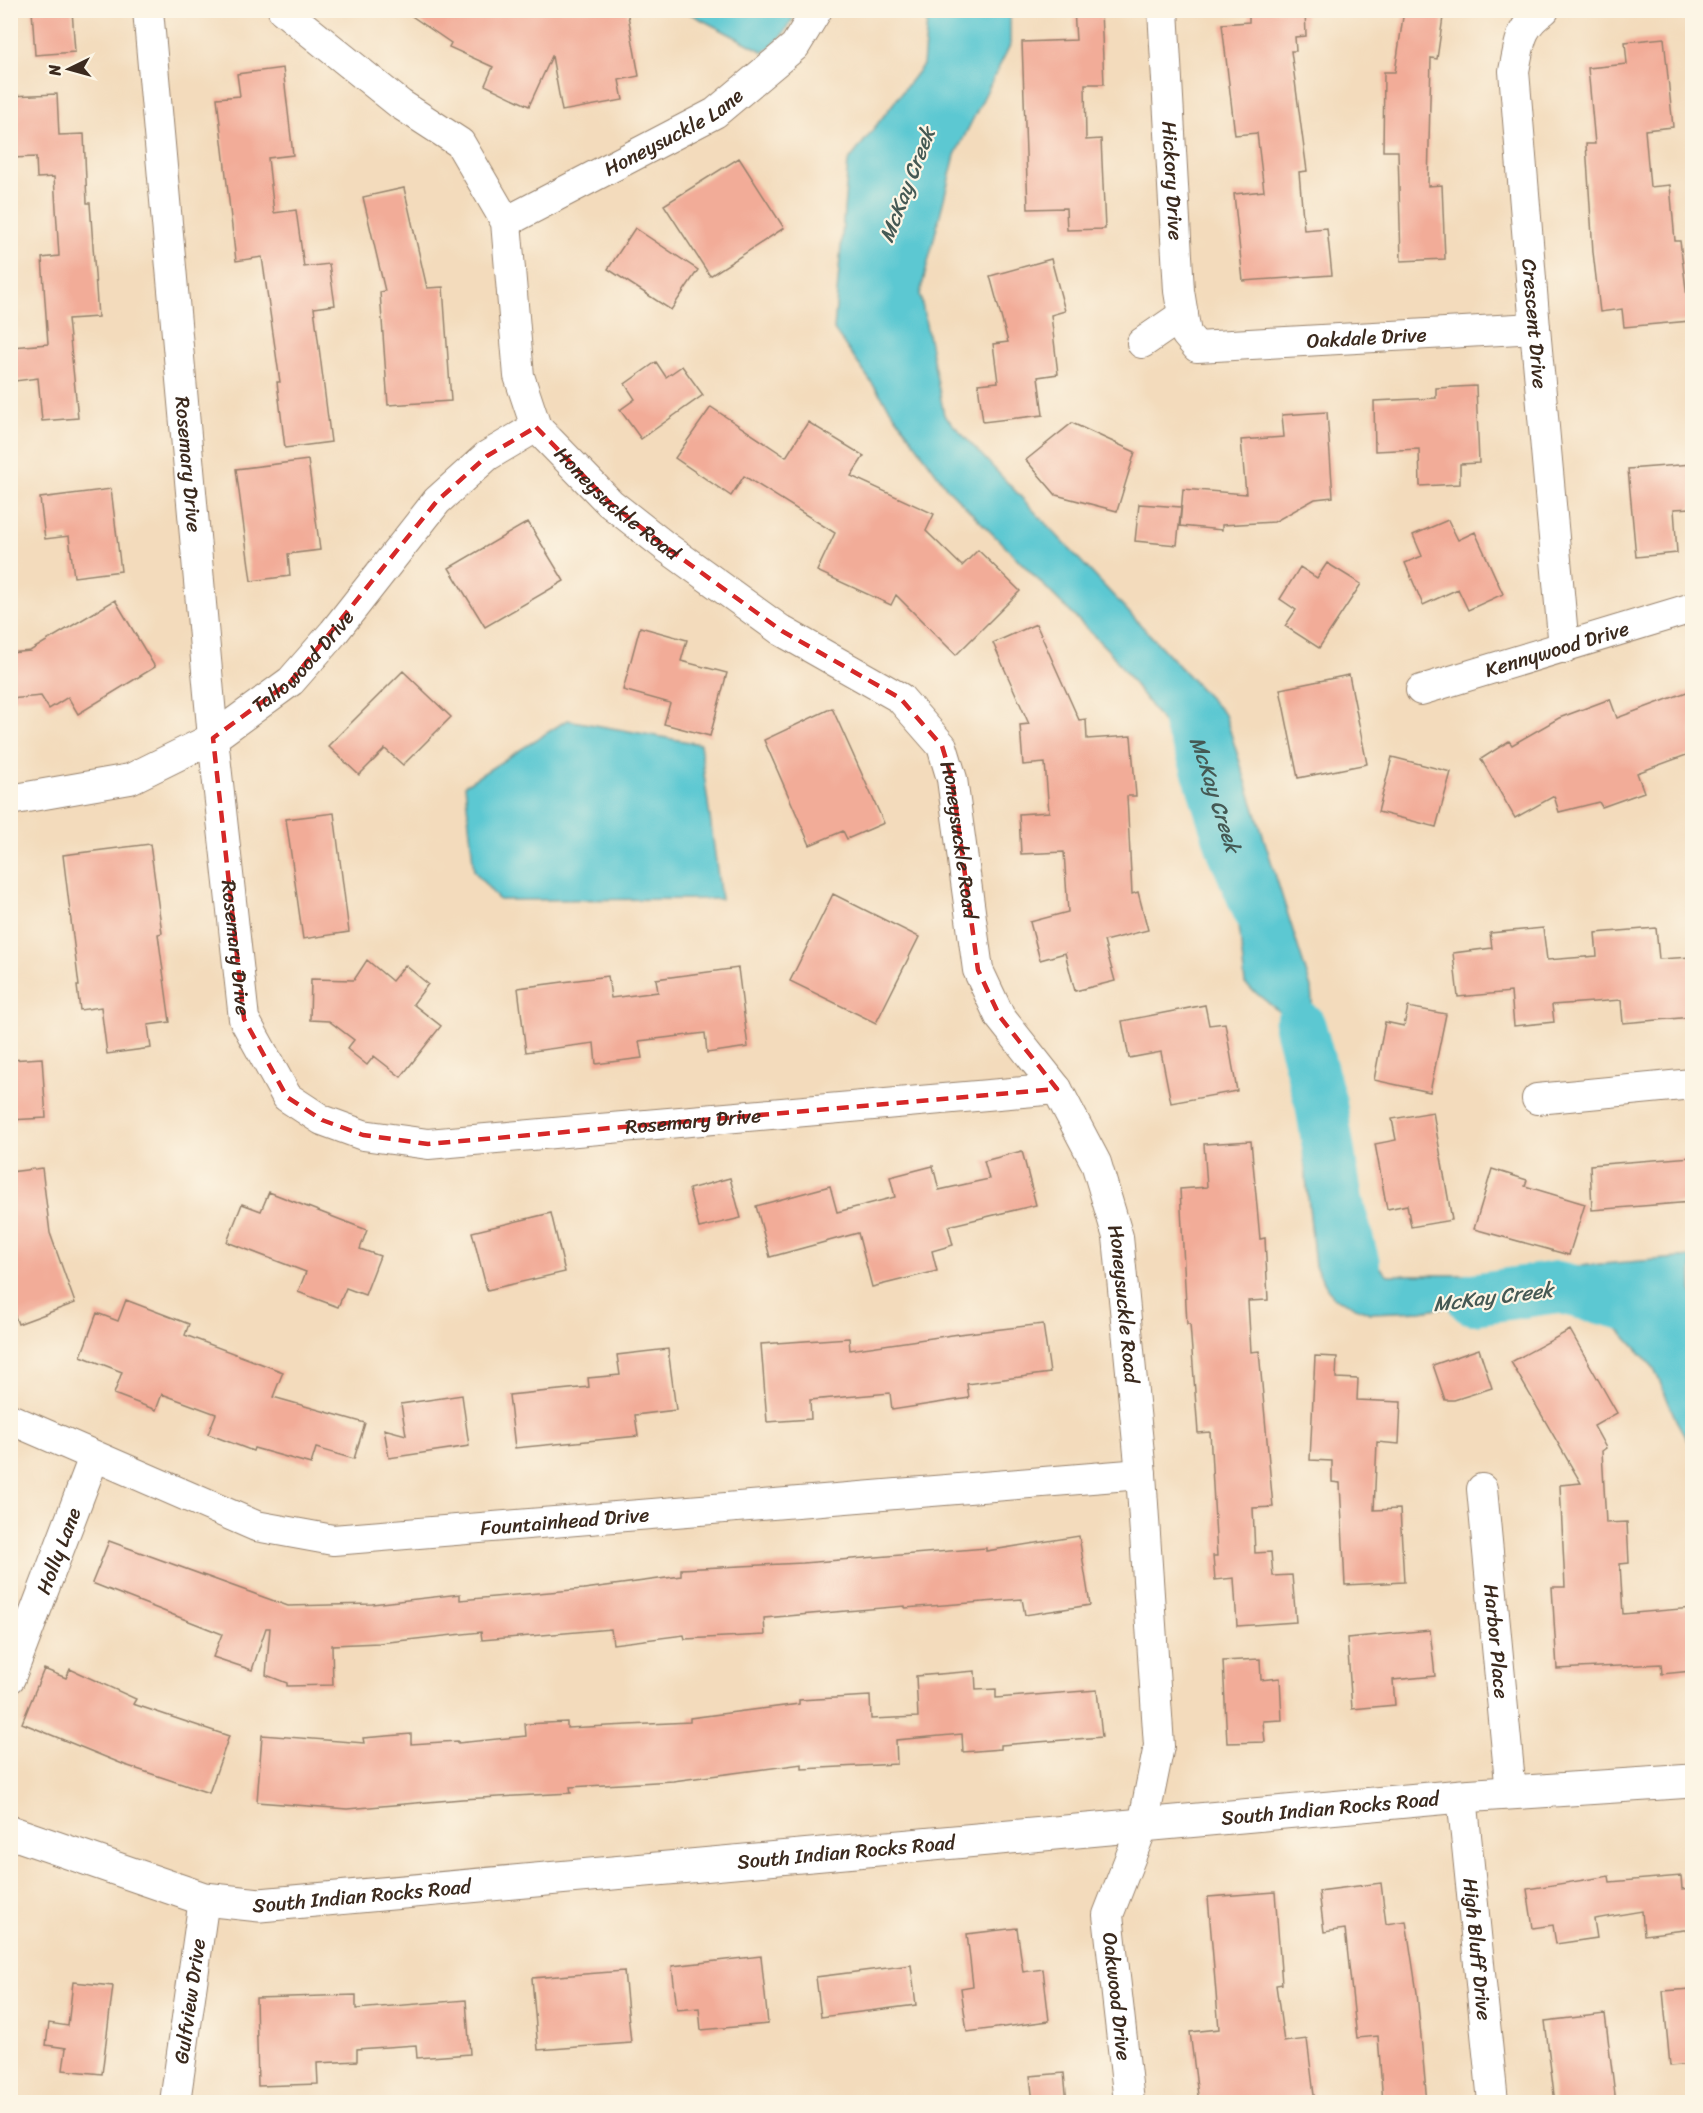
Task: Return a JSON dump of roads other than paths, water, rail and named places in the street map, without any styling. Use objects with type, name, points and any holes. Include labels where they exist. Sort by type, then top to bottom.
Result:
[{"type":"street","name":"Rosemary Drive","points":[[148,10],[213,738],[244,1019],[287,1097],[322,1120],[363,1135],[428,1144],[1057,1089]]},
{"type":"street","name":"Honeysuckle Road","points":[[283,10],[400,104],[460,143],[506,222],[519,376],[536,427],[610,503],[666,547],[782,631],[900,698],[942,746],[952,779],[978,970],[1000,1017],[1057,1089],[1096,1163],[1118,1237],[1141,1474],[1159,1746],[1143,1825]]},
{"type":"street","name":"Honeysuckle Lane","points":[[506,222],[715,112],[795,46],[817,10]]},
{"type":"street","name":"Hickory Drive","points":[[1163,10],[1178,280],[1186,334],[1197,347]]},
{"type":"street","name":"Crescent Drive","points":[[1544,10],[1530,20],[1521,37],[1514,71],[1564,648]]},
{"type":"street","points":[[1142,343],[1183,315]]},
{"type":"street","name":"Oakdale Drive","points":[[1197,347],[1535,328]]},
{"type":"street","name":"Tallowood Drive","points":[[10,800],[130,779],[213,738],[291,681],[334,632],[437,501],[487,456],[536,427]]},
{"type":"street","name":"Kennywood Drive","points":[[1421,690],[1692,608]]},
{"type":"street","points":[[1537,1099],[1692,1084]]},
{"type":"street","name":"Fountainhead Drive","points":[[10,1419],[256,1526],[333,1540],[1141,1474]]},
{"type":"street","name":"Holly Lane","points":[[10,1678],[94,1457]]},
{"type":"street","name":"Harbor Place","points":[[1482,1489],[1510,1793]]},
{"type":"street","name":"South Indian Rocks Road","points":[[10,1832],[204,1899],[260,1905],[1462,1796],[1692,1781]]},
{"type":"street","name":"High Bluff Drive","points":[[1462,1796],[1493,2103]]},
{"type":"street","name":"Oakwood Drive","points":[[1129,2103],[1108,1915],[1143,1825]]},
{"type":"street","name":"Gulfview Drive","points":[[174,2103],[204,1899]]},
{"type":"water","points":[[685,11],[798,11],[781,37],[764,52]]},
{"type":"water","points":[[928,11],[1010,11],[1010,45],[955,155],[920,294],[944,415],[1225,715],[1311,988],[1323,1148],[1349,1240],[1388,1275],[1483,1275],[1538,1269],[1543,1289],[1422,1311],[1370,1313],[1332,1297],[1315,1266],[1297,1088],[1297,1026],[1245,984],[1227,808],[1111,653],[947,488],[834,330],[848,162],[923,65]]},
{"type":"water","points":[[567,720],[700,744],[721,899],[499,900],[474,871],[465,785]]},
{"type":"water","points":[[1692,1257],[1692,1449],[1676,1420],[1654,1368],[1614,1324],[1563,1308],[1552,1268]]},
{"type":"waterway","name":"McKay Creek","points":[[1189,723],[1201,749],[1232,847],[1258,909]]},
{"type":"waterway","name":"McKay Creek","points":[[1300,1027],[1321,1104],[1337,1201],[1354,1264]]},
{"type":"waterway","name":"McKay Creek","points":[[1473,1299],[1557,1287],[1692,1321]]}]
